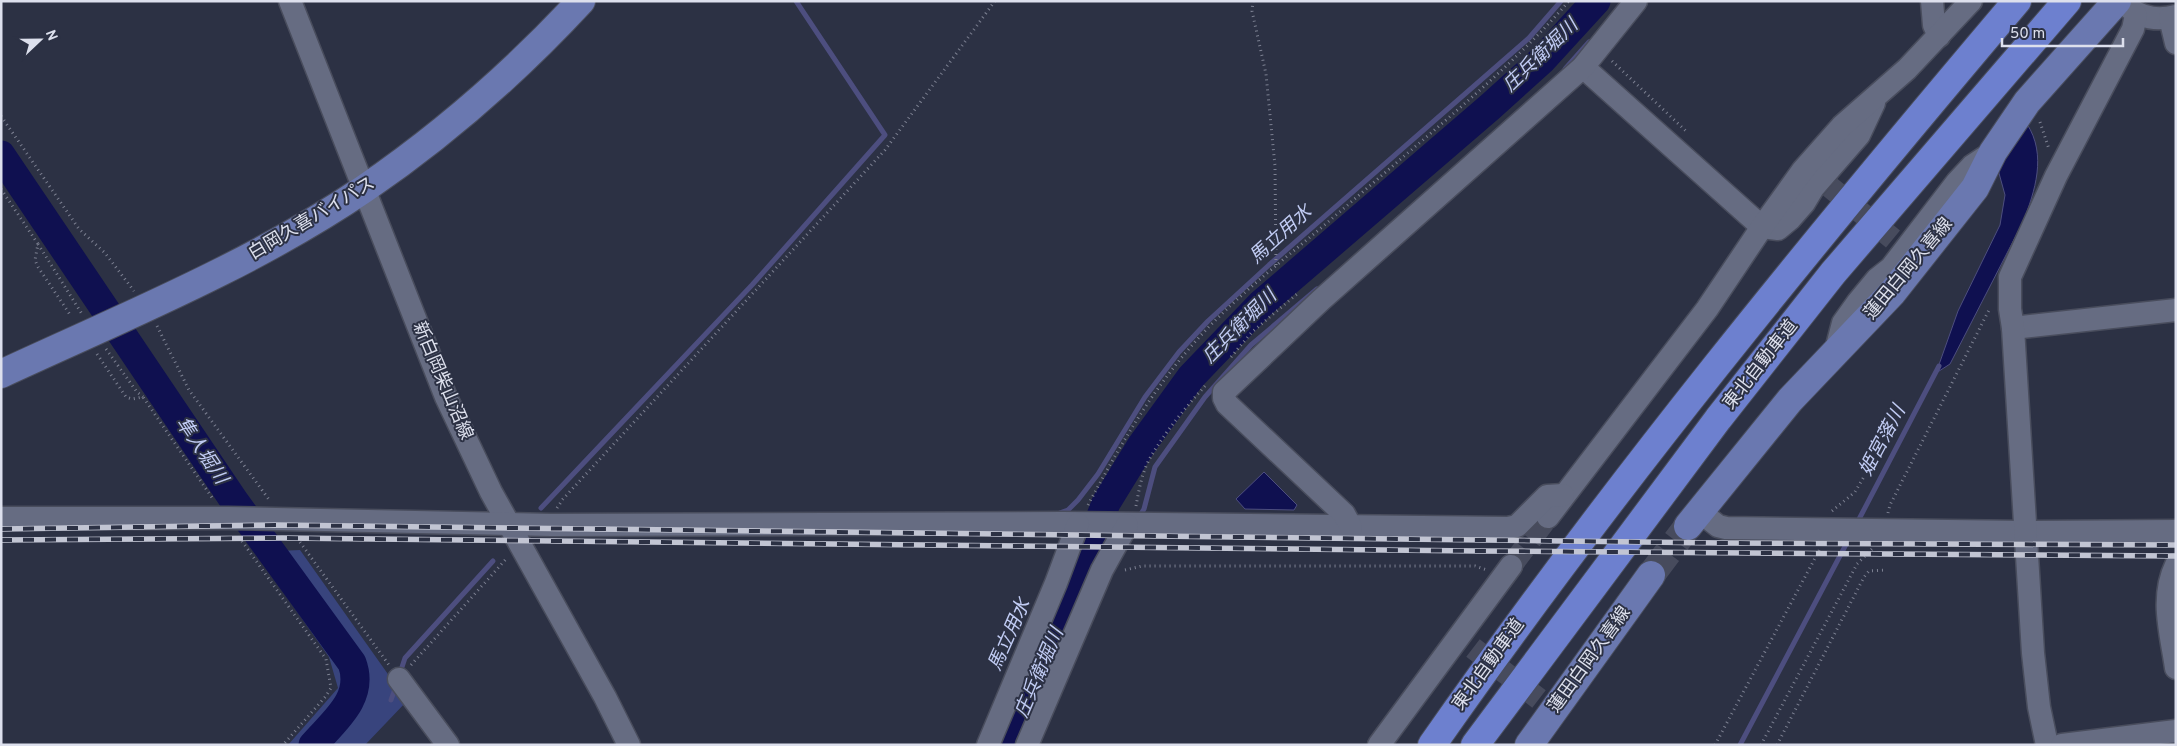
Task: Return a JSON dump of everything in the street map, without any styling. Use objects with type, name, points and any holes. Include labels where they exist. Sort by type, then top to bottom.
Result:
[{"type":"highway","name":"東北自動車道","points":[[1432,745],[1619,489],[1760,309],[2017,1]]},
{"type":"highway","name":"東北自動車道","points":[[1475,745],[1712,427],[1833,273],[2067,1]]},
{"type":"main road","name":"白岡久喜バイパス","points":[[1,374],[96,336],[141,309],[249,257],[364,189],[474,104],[516,67],[581,1]]},
{"type":"main road","name":"蓮田白岡久喜線","points":[[1693,519],[1790,400],[1892,293],[1927,250],[1975,188],[1993,152],[2027,102],[2125,6]]},
{"type":"main road","name":"蓮田白岡久喜線","points":[[1529,745],[1547,704],[1651,575]]},
{"type":"street","name":"新白岡柴山沼線","points":[[290,1],[435,370],[491,492],[605,697],[629,745]]},
{"type":"street","points":[[1351,527],[1344,514],[1227,404],[1224,392],[1321,300],[1583,67],[1636,1]]},
{"type":"street","points":[[1932,1],[1934,25],[1939,36]]},
{"type":"street","points":[[1548,517],[1707,309],[1803,170],[1842,126],[1878,96],[1939,36],[1971,1]]},
{"type":"street","points":[[2125,6],[2157,18],[2173,17],[2176,43]]},
{"type":"street","points":[[2047,745],[2039,707],[2034,662],[2009,285],[2013,269],[2056,176],[2133,28],[2125,6]]},
{"type":"street","points":[[1583,67],[1762,227],[1773,230],[1782,227],[1825,183],[1859,135],[1878,96]]},
{"type":"street","points":[[1836,350],[1843,323],[1877,279],[1891,268],[1899,244],[1928,221],[1938,204],[1972,166],[1993,152]]},
{"type":"street","points":[[2013,328],[2176,310]]},
{"type":"street","points":[[1,518],[231,524],[278,518],[551,525],[1082,524],[1508,528],[1517,526],[1539,501],[1547,496],[1563,495]]},
{"type":"street","points":[[1693,519],[1726,528],[2025,532],[2176,531]]},
{"type":"street","points":[[973,745],[978,733],[990,739],[1082,524]]},
{"type":"street","points":[[1027,745],[1123,525]]},
{"type":"street","points":[[2176,565],[2168,588],[2167,603],[2176,668]]},
{"type":"street","points":[[1379,745],[1465,643],[1504,574]]},
{"type":"street","points":[[399,679],[448,745]]},
{"type":"street","points":[[2062,745],[2176,731]]},
{"type":"path","points":[[551,525],[556,510],[563,499],[885,150],[995,1]]},
{"type":"path","points":[[1253,1],[1252,12],[1266,74],[1275,166],[1276,266]]},
{"type":"path","points":[[1082,524],[1125,438],[1161,382],[1189,348],[1228,309],[1276,266],[1460,107],[1540,35],[1569,1]]},
{"type":"path","points":[[1598,48],[1690,135]]},
{"type":"path","points":[[2027,102],[2037,115],[2044,132],[2056,176]]},
{"type":"path","points":[[1,116],[79,229],[105,253],[141,309],[154,320],[189,390],[278,518],[399,679],[508,557],[522,548]]},
{"type":"path","points":[[1,189],[96,336],[137,392],[143,397],[213,500]]},
{"type":"path","points":[[38,244],[36,250],[38,267],[71,316]]},
{"type":"path","points":[[1761,745],[1857,564],[1882,539],[1877,530],[1998,292],[2009,285]]},
{"type":"path","points":[[96,336],[126,398],[143,397]]},
{"type":"path","points":[[1715,745],[1832,529],[1826,518],[1855,492],[1865,475]]},
{"type":"path","points":[[231,524],[326,659],[331,688],[283,745]]},
{"type":"path","points":[[1122,574],[1126,569],[1142,566],[1475,566],[1504,574]]},
{"type":"path","points":[[1777,745],[1864,576],[1869,571],[1885,570]]},
{"type":"shaded area","points":[[2027,124],[2033,136],[2038,160],[2032,198],[2023,222],[1950,364],[1936,373],[1958,311],[2000,225],[2005,195],[1997,166]]},
{"type":"shaded area","points":[[1264,472],[1297,505],[1294,510],[1245,509],[1236,499]]},
{"type":"shaded area","points":[[300,550],[407,701],[365,745],[288,745],[338,688],[329,657],[255,552]]},
{"type":"waterway","points":[[541,508],[752,285],[885,135],[796,1]]},
{"type":"waterway","name":"馬立用水","points":[[1057,514],[1068,510],[1078,500],[1098,474],[1145,397],[1179,352],[1208,321],[1269,265],[1529,38],[1561,1]]},
{"type":"waterway","name":"庄兵衛堀川","points":[[1010,745],[1050,650],[1106,503],[1141,446],[1191,377],[1261,304],[1542,60],[1596,1]]},
{"type":"waterway","points":[[1565,69],[1589,42]]},
{"type":"waterway","name":"隼人堀川","points":[[1,155],[235,502],[352,663],[355,676],[351,698],[338,718],[313,745]]},
{"type":"waterway","points":[[1139,517],[1144,509],[1155,467],[1205,397],[1251,345],[1317,289]]},
{"type":"waterway","name":"姫宮落川","points":[[1857,523],[1939,366]]},
{"type":"waterway","name":"姫宮落川","points":[[1740,745],[1851,535]]},
{"type":"waterway","points":[[400,673],[405,658],[493,561]]},
{"type":"waterway","points":[[391,700],[396,686]]},
{"type":"tunnel","points":[[1830,187],[1893,239]]},
{"type":"tunnel","points":[[1511,566],[1548,517]]},
{"type":"tunnel","points":[[1651,575],[1688,526]]},
{"type":"tunnel","points":[[1473,648],[1539,699]]},
{"type":"railway","points":[[1,529],[275,525],[1720,543],[2176,545]]},
{"type":"railway","points":[[1,540],[282,538],[1477,551],[2176,556]]}]
